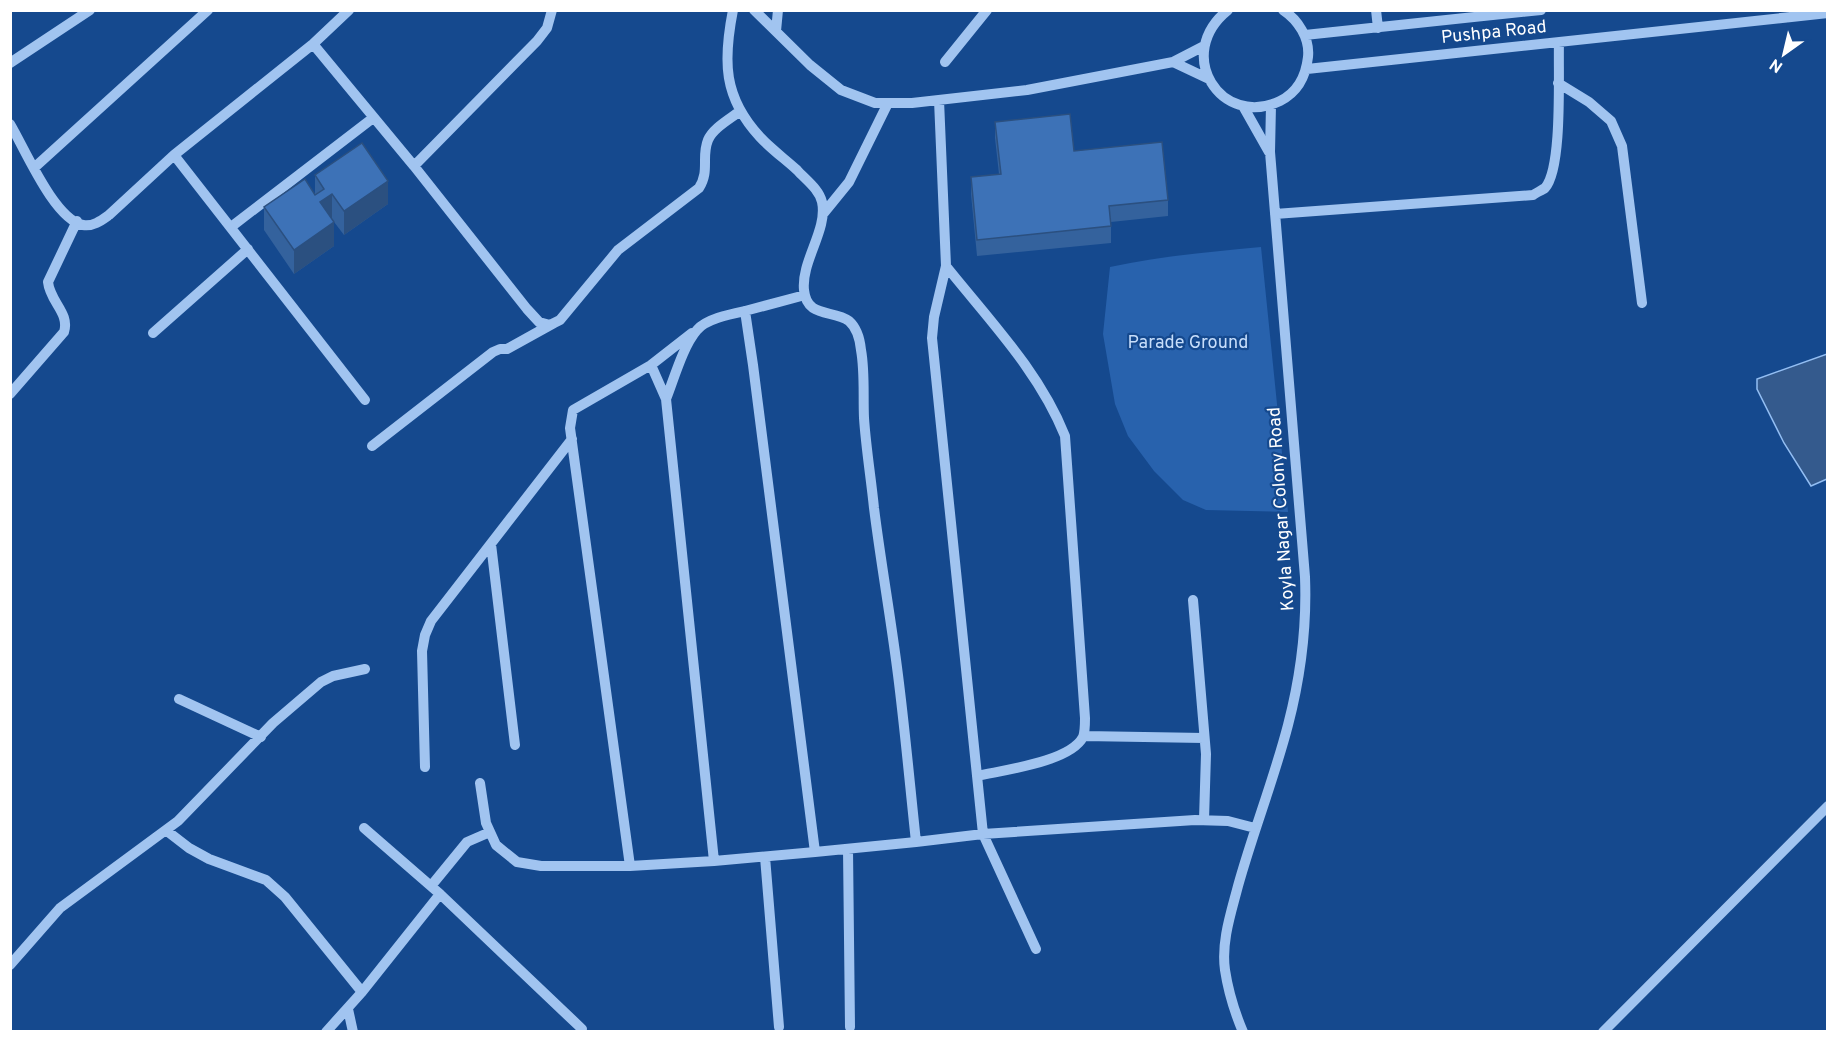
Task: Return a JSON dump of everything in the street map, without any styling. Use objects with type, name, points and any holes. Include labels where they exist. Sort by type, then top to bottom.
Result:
[{"type":"street","points":[[10,63],[90,10]]},
{"type":"street","points":[[35,167],[208,10]]},
{"type":"street","points":[[10,124],[47,192],[59,208],[83,225],[97,223],[109,215],[174,155],[313,44],[349,10]]},
{"type":"street","points":[[414,166],[537,41],[547,28],[552,10]]},
{"type":"street","points":[[733,10],[726,65],[729,85],[740,111],[761,139],[790,163],[816,190],[822,201],[823,214]]},
{"type":"street","points":[[776,31],[778,10]]},
{"type":"street","points":[[945,62],[987,10]]},
{"type":"street","points":[[1228,10],[1217,19],[1209,31],[1204,46],[1203,57],[1209,79],[1229,100],[1243,106],[1257,108],[1287,98],[1299,85],[1306,69],[1309,52],[1305,35],[1297,22],[1283,10]]},
{"type":"street","points":[[1376,10],[1378,28]]},
{"type":"street","name":"Pushpa Road","points":[[1305,35],[1541,10]]},
{"type":"street","points":[[758,11],[810,65],[841,90],[875,104],[939,100],[1028,90],[1173,63],[1204,46]]},
{"type":"street","name":"Pushpa Road","points":[[1306,69],[1827,14]]},
{"type":"street","points":[[1275,214],[1533,195],[1545,188],[1552,173],[1556,152],[1559,42]]},
{"type":"street","points":[[313,44],[414,166],[527,309],[539,322],[550,325],[560,320]]},
{"type":"street","points":[[1173,63],[1209,79]]},
{"type":"street","points":[[1558,83],[1589,102],[1611,121],[1622,146],[1642,303]]},
{"type":"street","points":[[939,100],[946,266],[934,317],[932,338],[983,834],[1036,949]]},
{"type":"street","points":[[888,103],[849,182],[823,214],[806,267],[804,289],[807,302],[815,310],[842,317],[850,323],[857,333],[862,351],[866,430],[875,512],[898,676],[916,842]]},
{"type":"street","name":"Koyla Nagar Colony Road","points":[[1243,1032],[1225,970],[1228,923],[1255,828],[1288,726],[1301,665],[1306,617],[1305,577],[1270,152],[1271,105]]},
{"type":"street","points":[[1243,106],[1270,152]]},
{"type":"street","points":[[372,446],[493,352],[507,349],[560,320],[618,250],[699,188],[705,179],[708,138],[740,111]]},
{"type":"street","points":[[231,227],[373,118]]},
{"type":"street","points":[[174,155],[365,400]]},
{"type":"street","points":[[10,394],[64,332],[65,316],[49,291],[48,282],[77,221]]},
{"type":"street","points":[[153,333],[248,249]]},
{"type":"street","points":[[946,266],[1040,384],[1065,436],[1085,718],[1084,736],[1072,749],[1054,758],[977,776]]},
{"type":"street","points":[[630,866],[570,428],[573,410],[651,365],[698,329],[721,317],[805,295]]},
{"type":"street","points":[[745,311],[815,852]]},
{"type":"street","points":[[666,399],[681,357],[698,329]]},
{"type":"street","points":[[651,365],[666,399],[714,861]]},
{"type":"street","points":[[424,767],[422,651],[431,621],[572,439]]},
{"type":"street","points":[[490,544],[514,744]]},
{"type":"street","points":[[1193,600],[1206,776],[1204,820]]},
{"type":"street","points":[[10,965],[60,908],[167,831],[200,801],[261,737],[321,682],[333,676],[365,669]]},
{"type":"street","points":[[179,699],[261,737]]},
{"type":"street","points":[[1084,736],[1204,738]]},
{"type":"street","points":[[480,783],[486,824],[496,846],[517,862],[542,866],[630,866],[714,861],[983,834],[1124,824],[1204,820],[1228,821],[1255,828]]},
{"type":"street","points":[[1603,1032],[1827,806]]},
{"type":"street","points":[[364,828],[440,894],[582,1029]]},
{"type":"street","points":[[167,831],[189,848],[209,859],[266,880],[285,897],[362,992]]},
{"type":"street","points":[[431,886],[467,842],[490,832]]},
{"type":"street","points":[[848,849],[850,1027]]},
{"type":"street","points":[[765,857],[779,1027]]},
{"type":"street","points":[[326,1032],[348,1009],[440,894]]},
{"type":"street","points":[[348,1009],[353,1032]]},
{"type":"green space","name":"Parade Ground","points":[[1261,247],[1288,512],[1206,510],[1183,500],[1154,471],[1128,436],[1115,404],[1103,334],[1110,267],[1166,257]]},
{"type":"shaded area","points":[[1827,354],[1827,479],[1811,486],[1784,443],[1757,389],[1757,379]]},
{"type":"building","points":[[1070,114],[1074,151],[1162,142],[1168,200],[1109,206],[1111,226],[977,240],[971,177],[1001,174],[995,122]]},
{"type":"building","points":[[362,143],[388,181],[344,211],[332,194],[320,202],[334,222],[294,250],[264,207],[305,179],[315,195],[324,189],[315,175]]}]
